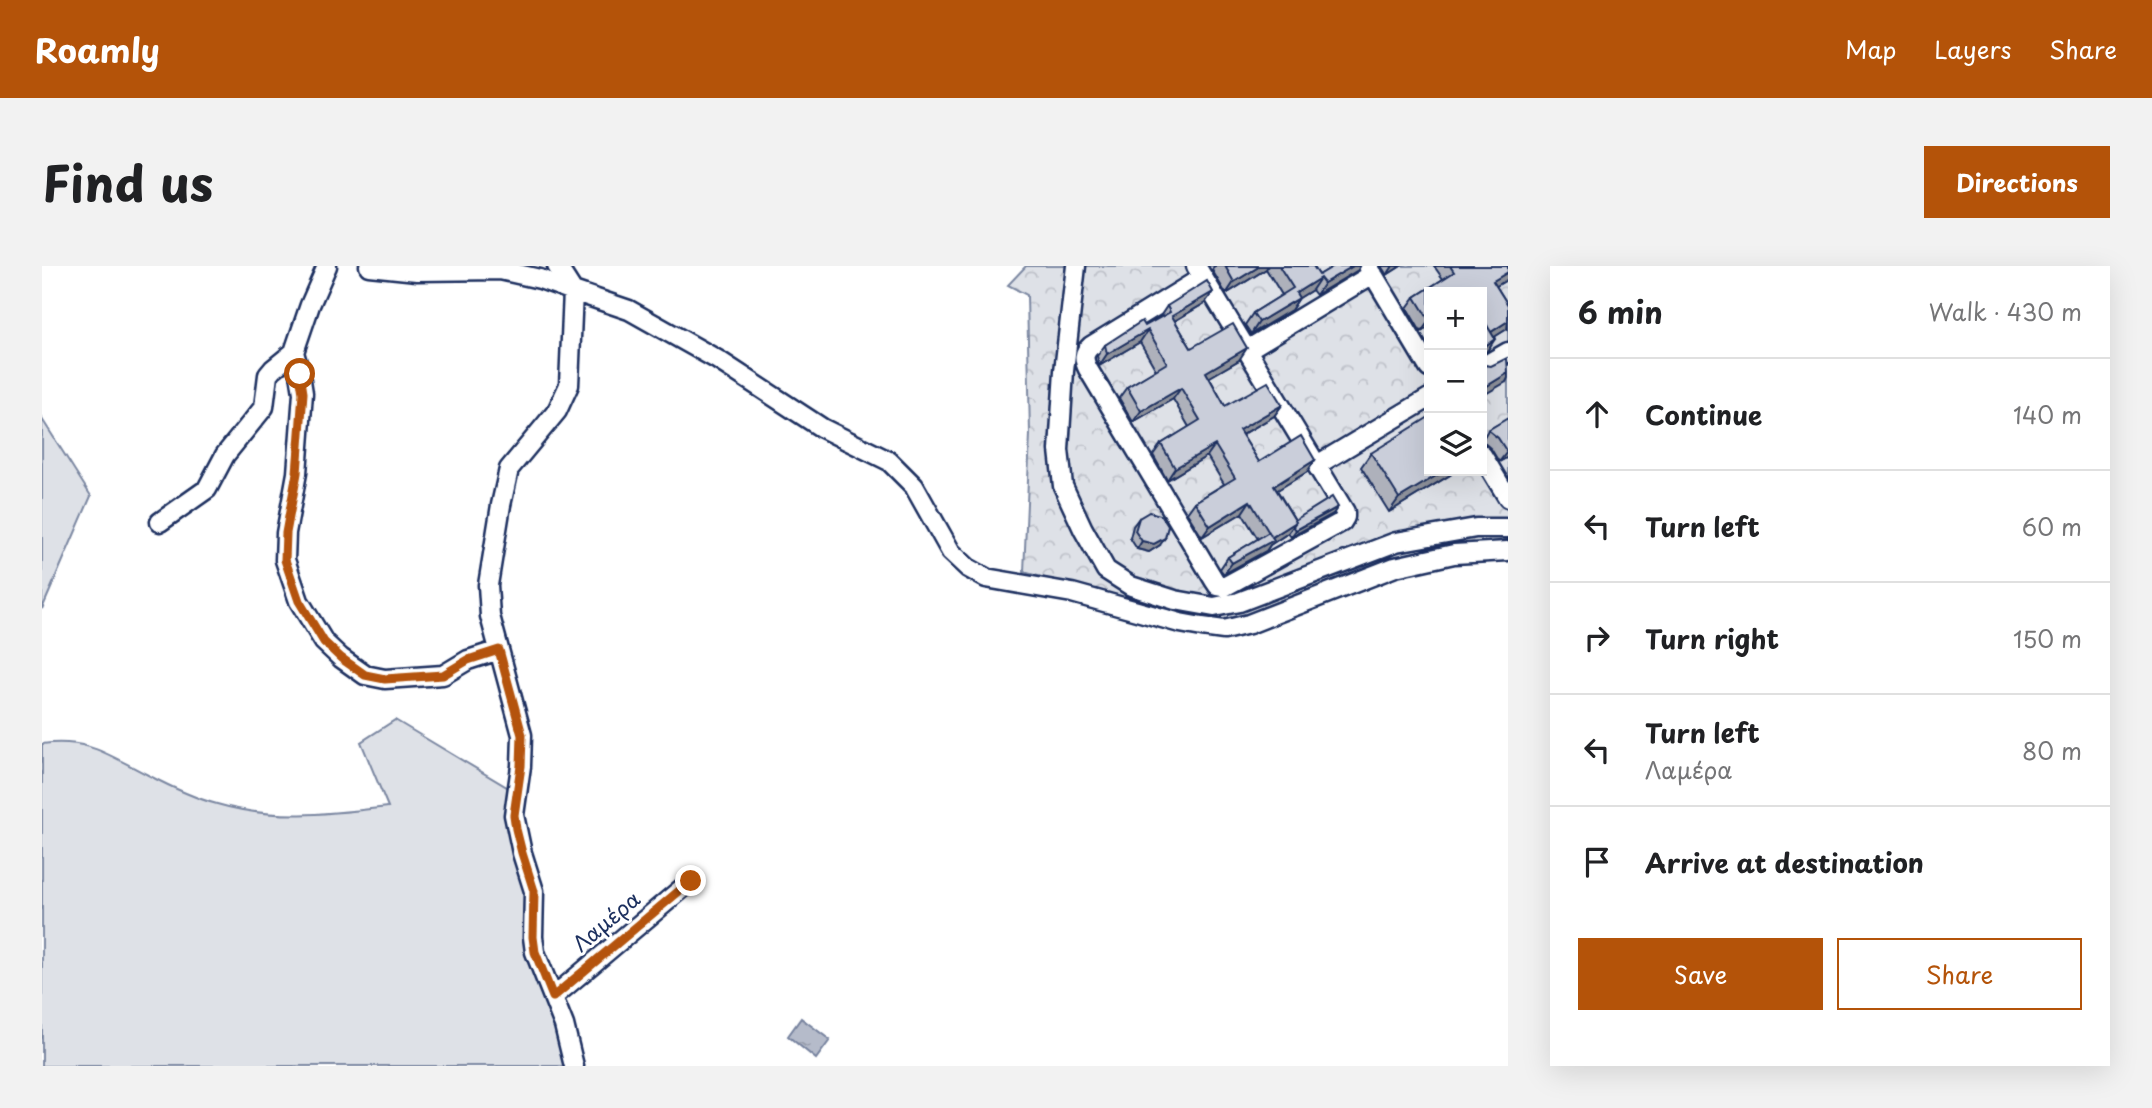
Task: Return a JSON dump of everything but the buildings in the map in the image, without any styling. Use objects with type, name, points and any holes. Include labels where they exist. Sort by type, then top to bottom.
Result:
[{"type":"street","points":[[160,522],[207,489],[225,454],[264,407],[268,375],[294,352],[327,266]]},
{"type":"street","points":[[369,266],[416,271],[500,270],[540,279],[629,310],[718,360],[822,428],[889,461],[914,486],[951,552],[968,568],[986,578],[1072,593],[1180,623],[1224,630],[1249,624],[1395,568],[1454,554],[1508,551]]},
{"type":"street","points":[[557,266],[573,291],[569,385],[557,411],[509,469],[488,585],[490,617],[522,735],[521,766],[514,808],[516,829],[534,891],[535,952],[564,1025],[574,1066]]},
{"type":"street","points":[[1076,266],[1064,371],[1059,450],[1063,486],[1106,570],[1131,586],[1175,600],[1214,607],[1239,602],[1396,542],[1476,528],[1508,528]]},
{"type":"street","points":[[1247,350],[1370,270],[1424,360]]},
{"type":"street","points":[[1199,272],[1345,512],[1342,522],[1224,587],[1218,586],[1088,369],[1084,356],[1090,346],[1199,272]]},
{"type":"street","points":[[294,352],[303,393],[297,473],[286,533],[285,560],[299,601],[324,642],[365,675],[385,679],[443,675],[468,660],[499,650]]},
{"type":"street","points":[[1487,364],[1508,352]]},
{"type":"street","points":[[1317,465],[1424,401]]},
{"type":"street","points":[[1487,463],[1508,498]]},
{"type":"street","name":"Λαμέρα","points":[[553,997],[691,881]]},
{"type":"green space","points":[[1026,266],[1508,266],[1508,547],[1453,550],[1247,620],[1203,624],[1024,572],[1030,434],[1027,295],[1008,285]]},
{"type":"green space","points":[[42,419],[91,496],[42,609]]},
{"type":"green space","points":[[395,720],[510,789],[527,878],[538,971],[568,1066],[42,1066],[42,744],[73,743],[98,750],[173,787],[217,804],[260,813],[323,814],[388,807],[361,742]]},
{"type":"water","points":[[801,1018],[830,1040],[816,1059],[788,1036]]},
{"type":"route","points":[[300,374],[303,393],[297,473],[286,533],[285,560],[299,601],[324,642],[365,675],[385,679],[443,675],[468,660],[499,650],[522,735],[514,815],[534,891],[535,952],[553,997],[691,881]]}]
